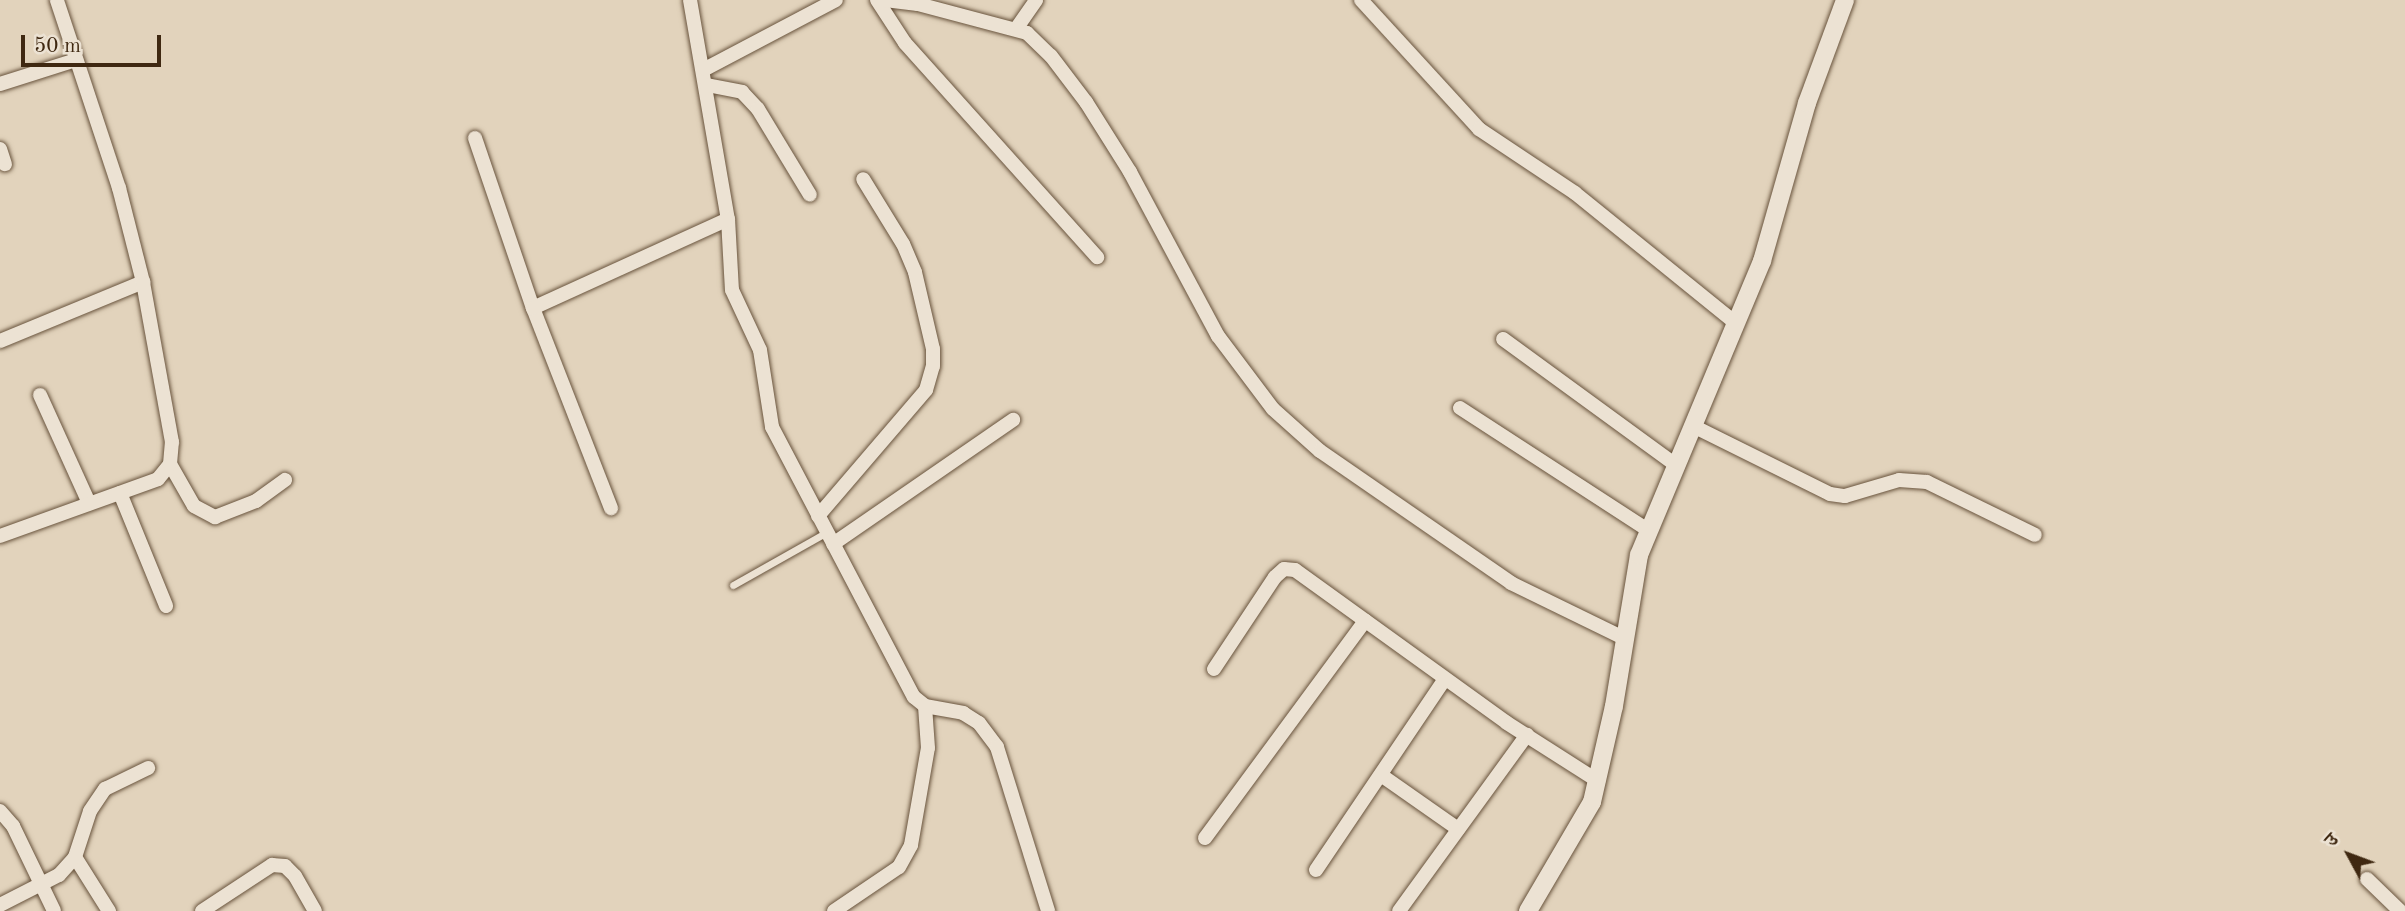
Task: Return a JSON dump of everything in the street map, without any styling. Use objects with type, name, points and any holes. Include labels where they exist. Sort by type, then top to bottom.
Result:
[{"type":"street","points":[[0,536],[158,479],[170,464],[172,442],[143,282],[119,188],[57,0]]},
{"type":"street","points":[[690,0],[705,69],[728,219],[732,290],[760,350],[772,427],[906,685],[925,706],[963,713],[979,723],[997,747],[1048,911]]},
{"type":"street","points":[[705,69],[835,0]]},
{"type":"street","points":[[877,0],[905,43],[1097,257]]},
{"type":"street","points":[[885,0],[1016,29],[1051,56],[1086,102],[1130,172],[1218,336],[1273,409],[1331,459],[1511,583],[1626,639]]},
{"type":"street","points":[[1016,29],[1035,0]]},
{"type":"street","points":[[1361,0],[1479,129],[1575,193],[1737,324]]},
{"type":"street","points":[[1528,911],[1581,826],[1598,781],[1648,530],[1762,261],[1807,103],[1845,0]]},
{"type":"street","points":[[0,84],[76,60]]},
{"type":"street","points":[[707,85],[742,92],[750,100],[810,195]]},
{"type":"street","points":[[475,138],[533,308],[611,509]]},
{"type":"street","points":[[0,149],[5,164]]},
{"type":"street","points":[[818,516],[926,390],[933,366],[933,349],[915,272],[903,244],[863,179]]},
{"type":"street","points":[[533,308],[728,219]]},
{"type":"street","points":[[0,341],[143,282]]},
{"type":"street","points":[[1503,339],[1676,465]]},
{"type":"street","points":[[40,396],[89,503]]},
{"type":"street","points":[[1460,408],[1648,530]]},
{"type":"street","points":[[830,538],[1013,419]]},
{"type":"street","points":[[1693,426],[1830,494],[1845,496],[1899,480],[1927,482],[2035,535]]},
{"type":"street","points":[[170,464],[194,506],[215,517],[245,507],[285,480]]},
{"type":"street","points":[[120,493],[166,607]]},
{"type":"street","points":[[1214,669],[1275,577],[1284,569],[1295,570],[1445,679],[1598,781]]},
{"type":"street","points":[[1205,838],[1365,621]]},
{"type":"street","points":[[1317,870],[1445,679]]},
{"type":"street","points":[[834,911],[899,867],[911,845],[928,748],[925,706]]},
{"type":"street","points":[[1399,911],[1527,735]]},
{"type":"street","points":[[0,905],[41,886],[75,857],[90,811],[105,789],[148,768]]},
{"type":"street","points":[[1381,775],[1458,829]]},
{"type":"street","points":[[0,811],[13,826],[54,911]]},
{"type":"street","points":[[75,857],[109,911]]},
{"type":"street","points":[[202,911],[272,866],[285,866],[295,876],[315,911]]},
{"type":"street","points":[[2367,879],[2400,911]]},
{"type":"lane","points":[[733,585],[830,538]]}]
